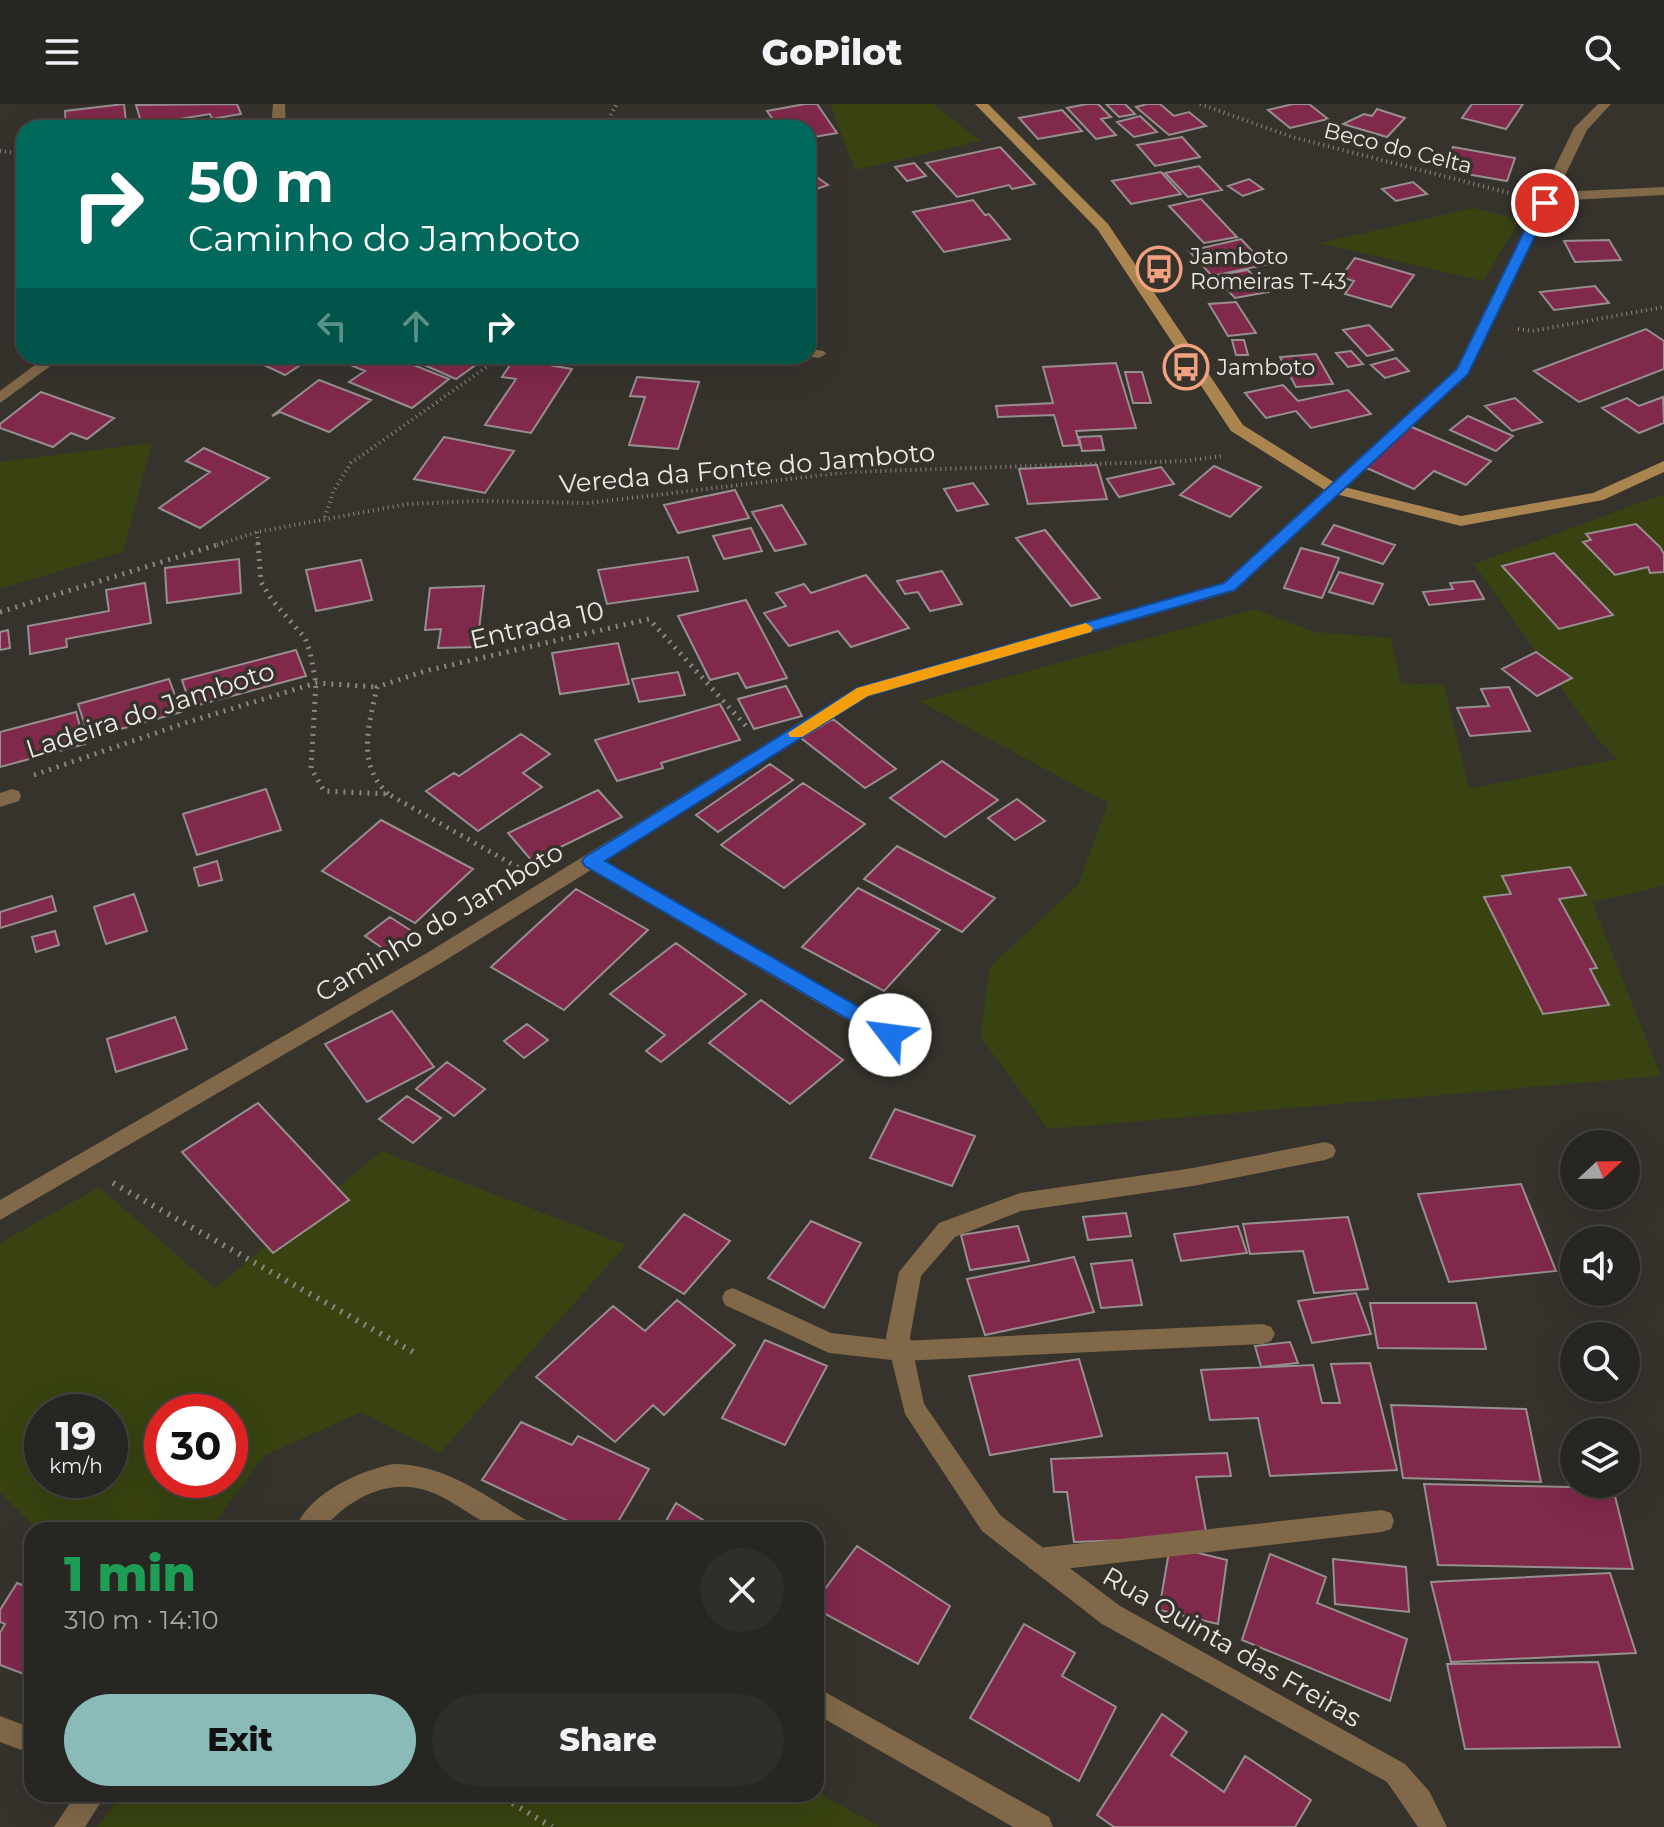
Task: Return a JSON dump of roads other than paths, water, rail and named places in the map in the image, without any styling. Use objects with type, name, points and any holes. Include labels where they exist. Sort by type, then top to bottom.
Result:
[{"type":"main road","points":[[981,104],[1103,227],[1237,428],[1334,489],[1461,521],[1597,497],[1664,466]]},
{"type":"street","name":"Caminho do Jamboto","points":[[0,1211],[434,958],[862,692],[1229,587],[1463,371],[1581,128],[1605,104]]},
{"type":"street","points":[[1546,200],[1664,191]]},
{"type":"street","points":[[0,398],[46,364]]},
{"type":"street","points":[[591,861],[890,1035]]},
{"type":"street","name":"Rua Quinta das Freiras","points":[[1325,1151],[1193,1177],[1020,1202],[947,1230],[910,1272],[898,1337],[913,1407],[991,1523],[1111,1615],[1396,1773],[1419,1801],[1433,1827]]},
{"type":"street","points":[[733,1298],[829,1343],[901,1351],[1263,1334]]},
{"type":"street","points":[[313,1522],[324,1508],[351,1488],[385,1476],[409,1475],[430,1479],[506,1522]]},
{"type":"street","points":[[1038,1560],[1382,1521]]},
{"type":"street","points":[[824,1705],[1039,1827]]},
{"type":"street","points":[[0,1729],[24,1738]]},
{"type":"street","points":[[68,1827],[87,1802]]},
{"type":"place","name":"Jamboto Romeiras T-43","points":[[1159,269]]},
{"type":"place","name":"Jamboto","points":[[1186,367]]}]
